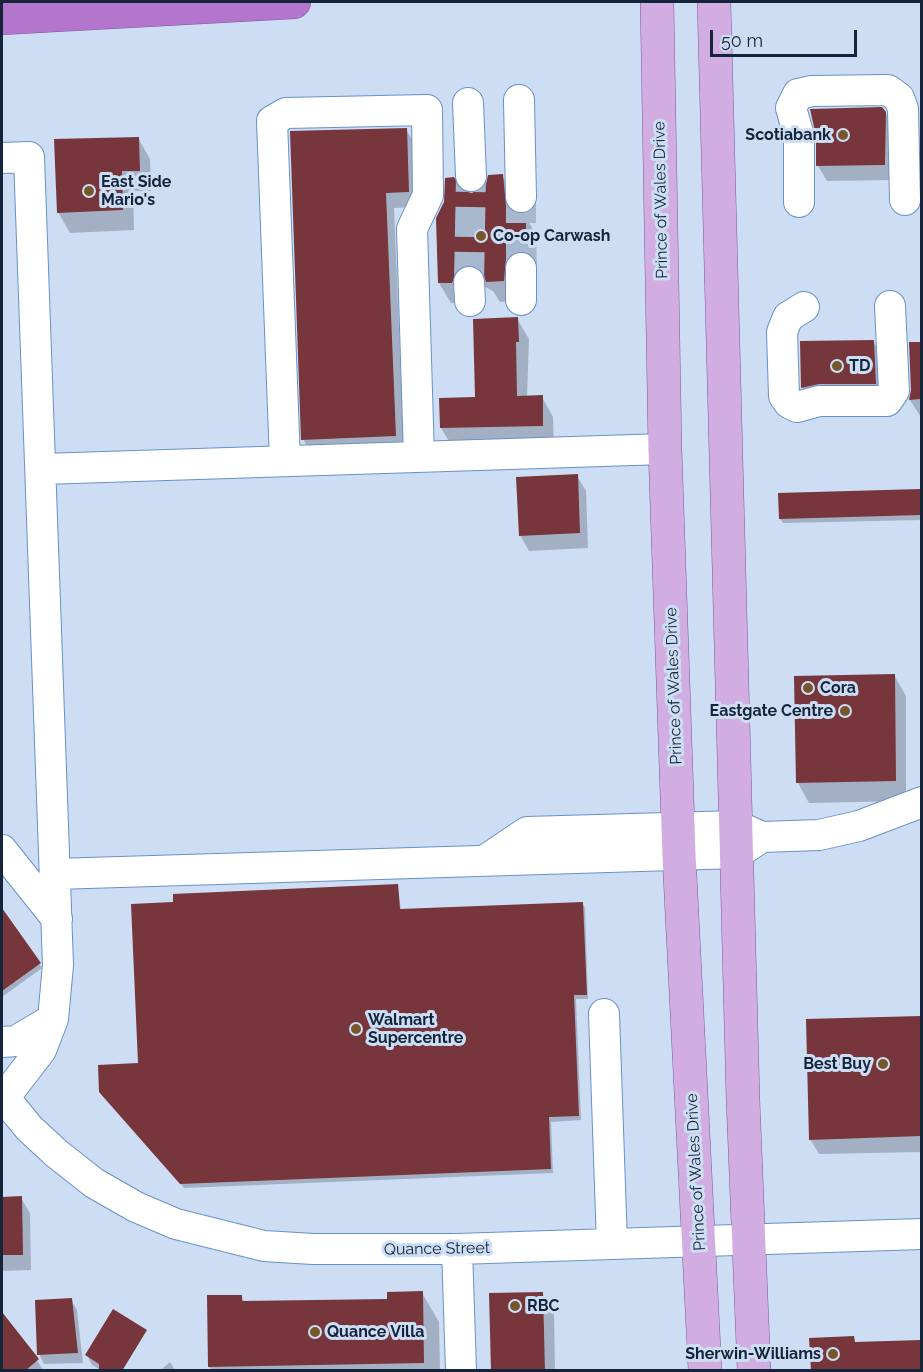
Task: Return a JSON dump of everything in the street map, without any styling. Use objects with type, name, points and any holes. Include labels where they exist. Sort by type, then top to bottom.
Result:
[{"type":"highway","points":[[43,15],[162,2]]},
{"type":"highway","points":[[2,18],[294,2]]},
{"type":"main road","name":"Prince of Wales Drive","points":[[657,2],[665,449],[679,841],[705,1371]]},
{"type":"main road","points":[[714,2],[746,838],[748,1240],[754,1371]]},
{"type":"street","points":[[800,202],[799,136],[791,108],[798,94],[812,91],[888,90],[899,98],[903,109],[905,200]]},
{"type":"street","points":[[519,100],[521,197]]},
{"type":"street","points":[[468,103],[471,176]]},
{"type":"street","points":[[285,461],[272,120],[286,113],[427,110],[428,195],[412,229],[419,457]]},
{"type":"street","points":[[2,158],[29,157],[57,919],[57,987],[53,1019],[41,1050],[3,1096]]},
{"type":"street","points":[[521,268],[521,300]]},
{"type":"street","points":[[804,307],[789,317],[782,332],[784,396],[789,403],[797,407],[819,401],[887,401],[894,391],[890,306]]},
{"type":"street","points":[[42,469],[665,449]]},
{"type":"street","points":[[55,874],[487,859],[527,832],[679,841],[819,835],[859,826],[921,802]]},
{"type":"street","points":[[2,850],[57,919]]},
{"type":"street","points":[[604,1014],[612,1244]]},
{"type":"street","points":[[2,1042],[16,1041],[53,1019]]},
{"type":"street","name":"Quance Street","points":[[3,1096],[29,1128],[94,1183],[136,1207],[176,1224],[264,1246],[313,1249],[457,1249],[921,1234]]},
{"type":"street","points":[[457,1249],[461,1371]]},
{"type":"building","name":"Scotiabank","points":[[882,107],[886,112],[885,165],[816,166],[816,136],[810,109]]},
{"type":"building","points":[[407,128],[409,192],[386,193],[396,436],[301,440],[290,131]]},
{"type":"building","name":"East Side Mario's","points":[[139,137],[140,171],[122,171],[123,210],[57,213],[54,139]]},
{"type":"building","name":"Co-op Carwash","points":[[503,174],[506,205],[513,212],[526,213],[526,252],[513,253],[506,259],[504,281],[486,282],[483,272],[469,265],[459,268],[452,283],[438,283],[436,218],[444,202],[445,178],[454,177],[463,191],[472,193],[486,184],[488,175]]},
{"type":"building","points":[[518,317],[517,396],[543,395],[543,426],[440,428],[439,398],[475,397],[473,319]]},
{"type":"building","name":"TD","points":[[874,340],[876,384],[819,384],[801,388],[800,341]]},
{"type":"building","points":[[909,342],[921,342],[921,399],[909,400],[911,390]]},
{"type":"building","points":[[578,474],[580,533],[519,536],[516,477]]},
{"type":"building","points":[[921,489],[921,515],[779,519],[778,493]]},
{"type":"building","name":"Eastgate Centre","points":[[895,674],[896,781],[796,783],[794,676]]},
{"type":"building","name":"Walmart Supercentre","points":[[398,884],[400,909],[583,902],[587,995],[574,995],[579,1116],[549,1117],[551,1169],[180,1184],[99,1092],[98,1065],[138,1063],[131,904],[173,902],[173,894]]},
{"type":"building","points":[[2,908],[41,963],[2,991]]},
{"type":"building","points":[[921,1016],[921,1136],[809,1140],[806,1019]]},
{"type":"building","points":[[22,1196],[23,1255],[2,1255],[2,1197]]},
{"type":"building","name":"Quance Villa","points":[[423,1291],[424,1363],[208,1367],[207,1295],[242,1295],[242,1301],[387,1299],[387,1292]]},
{"type":"building","points":[[543,1292],[545,1371],[491,1371],[489,1293]]},
{"type":"building","points":[[72,1298],[78,1353],[37,1355],[35,1300]]},
{"type":"building","points":[[113,1309],[147,1330],[122,1371],[99,1371],[99,1364],[85,1355]]},
{"type":"building","points":[[2,1312],[39,1359],[25,1371],[2,1371]]},
{"type":"building","points":[[854,1336],[855,1342],[921,1340],[921,1371],[811,1371],[809,1338]]},
{"type":"tunnel","points":[[469,282],[471,176]]},
{"type":"tunnel","points":[[521,197],[521,268]]},
{"type":"place","name":"Scotiabank","points":[[843,135]]},
{"type":"place","name":"East Side Mario's","points":[[89,191]]},
{"type":"place","name":"Co-op Carwash","points":[[481,236]]},
{"type":"place","name":"TD","points":[[837,366]]},
{"type":"place","name":"Cora","points":[[808,688]]},
{"type":"place","name":"Eastgate Centre","points":[[845,711]]},
{"type":"place","name":"Walmart Supercentre","points":[[356,1029]]},
{"type":"place","name":"Best Buy","points":[[883,1064]]},
{"type":"place","name":"RBC","points":[[515,1306]]},
{"type":"place","name":"Quance Villa","points":[[315,1332]]},
{"type":"place","name":"Sherwin-Williams","points":[[833,1354]]}]
